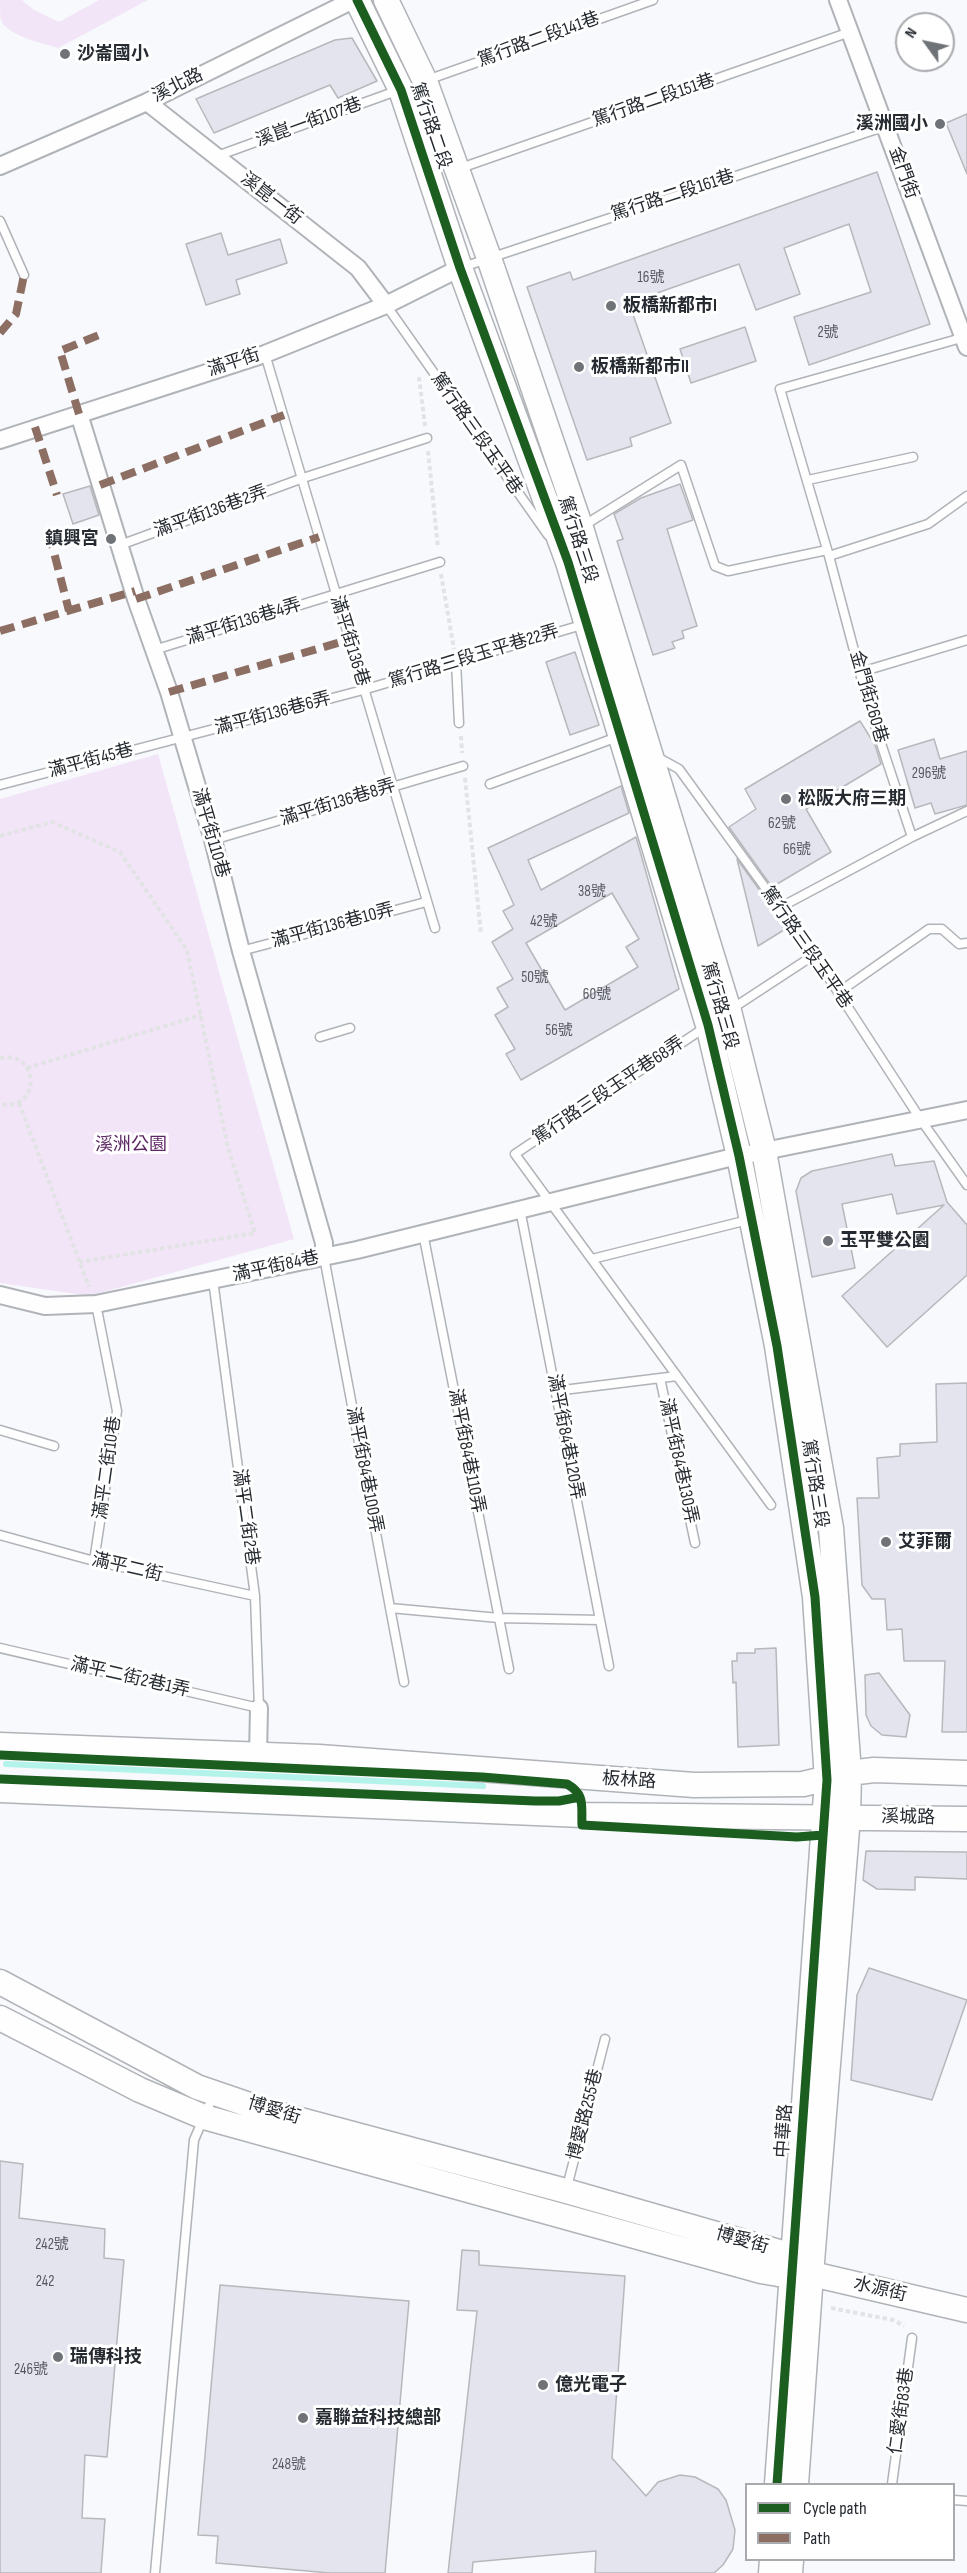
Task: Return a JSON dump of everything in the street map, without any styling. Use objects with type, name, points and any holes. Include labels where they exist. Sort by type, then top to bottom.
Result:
[{"type":"street","name":"篤行路二段","points":[[355,0],[401,90],[460,268]]},
{"type":"street","name":"溪北路","points":[[0,166],[147,102],[355,0]]},
{"type":"street","name":"篤行路二段","points":[[386,0],[425,81],[489,258]]},
{"type":"street","name":"金門街","points":[[838,0],[966,341]]},
{"type":"street","name":"溪崑一街","points":[[147,102],[358,268],[386,305]]},
{"type":"street","name":"篤行路三段","points":[[489,258],[581,528],[636,744],[719,1018],[764,1151],[831,1528],[838,1777]]},
{"type":"street","name":"滿平街","points":[[0,440],[265,354],[386,305],[460,268]]},
{"type":"street","name":"篤行路三段","points":[[460,268],[568,562],[585,624],[636,744],[719,1018],[739,1156],[777,1346],[815,1597],[838,1777]]},
{"type":"street","name":"滿平街110巷","points":[[79,414],[213,840],[241,951],[324,1243],[324,1257]]},
{"type":"street","name":"滿平街84巷","points":[[0,1295],[45,1306],[93,1296],[213,1280],[324,1257],[739,1156],[967,1110]]},
{"type":"street","name":"滿平二街2巷","points":[[258,1756],[260,1708]]},
{"type":"street","name":"板林路","points":[[0,1745],[319,1757],[694,1785],[803,1784],[838,1777]]},
{"type":"street","points":[[838,1777],[874,1770],[967,1773]]},
{"type":"street","name":"中華路","points":[[796,2483],[801,2272],[824,1817],[838,1777]]},
{"type":"street","name":"中華路","points":[[777,2483],[848,1817],[838,1777]]},
{"type":"street","name":"板林路","points":[[0,1790],[582,1815],[848,1817]]},
{"type":"street","name":"溪城路","points":[[848,1817],[967,1819]]},
{"type":"street","name":"博愛街","points":[[0,1982],[197,2087],[267,2111],[566,2191],[779,2252],[801,2272]]},
{"type":"street","name":"博愛街","points":[[0,2018],[140,2090],[204,2117],[761,2271],[778,2274],[801,2272]]},
{"type":"street","name":"水源街","points":[[801,2272],[967,2310]]},
{"type":"lane","name":"篤行路二段141巷","points":[[425,81],[653,0]]},
{"type":"lane","name":"篤行路二段151巷","points":[[458,169],[850,33]]},
{"type":"lane","name":"溪崑一街107巷","points":[[216,156],[401,90]]},
{"type":"lane","name":"篤行路二段161巷","points":[[460,268],[886,126]]},
{"type":"lane","points":[[0,221],[24,275]]},
{"type":"lane","name":"篤行路三段玉平巷","points":[[386,305],[568,562]]},
{"type":"lane","name":"金門街260巷","points":[[912,837],[869,707],[808,480],[780,389],[966,341]]},
{"type":"lane","name":"滿平街136巷","points":[[265,354],[435,928]]},
{"type":"lane","name":"滿平街136巷2弄","points":[[120,545],[303,478],[427,438]]},
{"type":"lane","points":[[808,480],[913,457]]},
{"type":"lane","points":[[581,528],[681,465],[715,566],[728,571],[828,553],[928,524],[967,496]]},
{"type":"lane","name":"滿平街136巷4弄","points":[[154,650],[440,562]]},
{"type":"lane","name":"篤行路三段玉平巷22弄","points":[[363,690],[585,624]]},
{"type":"lane","points":[[861,672],[967,640]]},
{"type":"lane","points":[[456,663],[459,723]]},
{"type":"lane","name":"滿平街136巷6弄","points":[[182,737],[363,690]]},
{"type":"lane","name":"滿平街45巷","points":[[0,785],[182,737]]},
{"type":"lane","name":"篤行路三段玉平巷","points":[[636,744],[679,769],[814,955],[921,1120],[967,1185]]},
{"type":"lane","points":[[490,784],[636,744]]},
{"type":"lane","name":"滿平街136巷8弄","points":[[213,840],[463,766]]},
{"type":"lane","points":[[780,908],[912,837],[967,811]]},
{"type":"lane","name":"滿平街136巷10弄","points":[[241,951],[426,902]]},
{"type":"lane","points":[[839,992],[929,929],[942,929],[965,943]]},
{"type":"lane","name":"篤行路三段玉平巷68弄","points":[[549,1201],[514,1154],[814,955]]},
{"type":"lane","points":[[320,1037],[350,1028]]},
{"type":"lane","points":[[549,1201],[771,1505]]},
{"type":"lane","name":"滿平街84巷120弄","points":[[520,1209],[609,1666]]},
{"type":"lane","points":[[592,1259],[751,1219]]},
{"type":"lane","name":"滿平街84巷110弄","points":[[423,1233],[509,1670]]},
{"type":"lane","name":"滿平街84巷100弄","points":[[324,1257],[404,1682]]},
{"type":"lane","name":"滿平二街2巷","points":[[213,1280],[255,1596],[260,1708]]},
{"type":"lane","name":"滿平二街10巷","points":[[93,1296],[117,1411],[94,1561]]},
{"type":"lane","name":"滿平街84巷130弄","points":[[555,1391],[677,1376]]},
{"type":"lane","name":"滿平街84巷130弄","points":[[660,1378],[695,1544]]},
{"type":"lane","points":[[0,1430],[54,1446]]},
{"type":"lane","name":"滿平二街","points":[[0,1535],[94,1561],[255,1596]]},
{"type":"lane","points":[[390,1608],[499,1618],[600,1620]]},
{"type":"lane","name":"滿平二街2巷1弄","points":[[0,1648],[260,1708]]},
{"type":"lane","name":"博愛路255巷","points":[[566,2191],[605,2039]]},
{"type":"lane","points":[[155,2573],[194,2140],[215,2092]]},
{"type":"lane","name":"仁愛街83巷","points":[[892,2483],[912,2338]]},
{"type":"path","points":[[415,347],[440,562],[456,663]]},
{"type":"path","points":[[459,723],[481,934]]},
{"type":"path","points":[[0,836],[52,822],[120,852],[187,950],[228,1148],[255,1233],[80,1262]]},
{"type":"path","points":[[27,1068],[201,1015]]},
{"type":"path","points":[[0,1058],[15,1058],[27,1068],[31,1083],[29,1091],[19,1103],[11,1106],[0,1104]]},
{"type":"path","points":[[19,1103],[93,1296]]},
{"type":"path","points":[[827,2308],[893,2320],[907,2327],[912,2338]]},
{"type":"green space","points":[[0,0],[22,0],[34,10],[59,22],[99,0],[148,0],[58,48],[18,35],[5,26],[1,20]]},
{"type":"green space","name":"溪洲公園","points":[[158,754],[294,1239],[89,1296],[0,1283],[0,799]]},
{"type":"building","points":[[352,38],[377,81],[338,98],[330,85],[214,133],[196,99],[335,40]]},
{"type":"building","points":[[967,114],[967,174],[946,123]]},
{"type":"building","points":[[877,172],[930,324],[809,365],[794,317],[871,292],[849,224],[784,248],[800,294],[756,310],[739,264],[629,303],[671,423],[630,438],[632,446],[587,460],[527,287],[570,272],[573,280]]},
{"type":"building","points":[[221,233],[228,255],[280,239],[287,263],[236,280],[240,294],[206,305],[186,244]]},
{"type":"building","name":"板橋新都市I","points":[[745,327],[756,361],[691,383],[680,349]]},
{"type":"building","points":[[680,484],[693,520],[667,529],[697,626],[682,631],[684,638],[672,642],[675,648],[653,655],[617,541],[623,539],[614,514],[641,498]]},
{"type":"building","points":[[90,486],[99,515],[73,524],[63,494]]},
{"type":"building","points":[[575,652],[599,725],[570,735],[546,662]]},
{"type":"building","name":"松阪大府三期","points":[[860,721],[875,745],[881,764],[806,809],[831,852],[772,887],[729,827],[756,809],[745,789]]},
{"type":"building","points":[[934,739],[940,759],[967,751],[967,805],[935,814],[931,803],[915,808],[898,750]]},
{"type":"building","points":[[621,786],[629,813],[528,860],[541,890],[636,837],[679,989],[521,1080],[506,1054],[515,1049],[495,1015],[508,1007],[497,988],[513,979],[492,942],[513,929],[503,911],[514,905],[488,848]],"holes":[[[612,893],[639,939],[626,947],[638,967],[565,1010],[526,943]]]},
{"type":"building","points":[[737,859],[787,928],[758,946]]},
{"type":"building","points":[[892,1154],[895,1166],[934,1161],[947,1202],[967,1225],[967,1275],[887,1347],[842,1296],[944,1205],[897,1214],[892,1194],[842,1204],[855,1268],[812,1277],[796,1191],[801,1178],[812,1171]]},
{"type":"building","points":[[967,1383],[967,1732],[942,1732],[945,1661],[904,1661],[902,1629],[887,1630],[885,1599],[872,1599],[862,1585],[857,1498],[879,1498],[877,1458],[900,1456],[900,1444],[937,1442],[936,1384]]},
{"type":"building","points":[[776,1648],[779,1745],[738,1747],[736,1682],[733,1683],[732,1661],[737,1661],[737,1653],[755,1653],[755,1649]]},
{"type":"building","points":[[879,1673],[910,1715],[906,1737],[882,1735],[871,1726],[866,1715],[865,1675]]},
{"type":"building","points":[[866,1851],[967,1852],[967,1879],[915,1877],[915,1890],[877,1889],[863,1880]]},
{"type":"building","points":[[869,1968],[967,2000],[932,2100],[851,2080],[857,1995]]},
{"type":"building","name":"瑞傳科技","points":[[0,2161],[23,2164],[19,2218],[105,2229],[104,2258],[124,2260],[107,2457],[85,2455],[82,2518],[105,2519],[101,2573],[0,2573]]},
{"type":"building","name":"億光電子","points":[[462,2250],[479,2251],[479,2265],[625,2276],[612,2458],[646,2496],[658,2482],[680,2475],[695,2477],[718,2489],[726,2500],[735,2530],[733,2549],[723,2565],[714,2573],[595,2573],[596,2551],[473,2562],[472,2573],[448,2573],[477,2311],[457,2310]]},
{"type":"building","name":"嘉聯益科技總部","points":[[220,2285],[409,2301],[385,2573],[330,2573],[216,2563],[218,2536],[198,2535]]},
{"type":"waterway","points":[[6,1764],[483,1786]]},
{"type":"marked path","points":[[0,333],[16,314],[24,275]]},
{"type":"marked path","points":[[79,414],[60,351],[99,335]]},
{"type":"marked path","points":[[100,485],[284,415]]},
{"type":"marked path","points":[[35,427],[57,495]]},
{"type":"marked path","points":[[49,533],[69,611]]},
{"type":"marked path","points":[[136,599],[319,537]]},
{"type":"marked path","points":[[0,631],[135,591]]},
{"type":"marked path","points":[[169,692],[348,640]]},
{"type":"cycle path","points":[[357,0],[401,90],[460,268],[568,562],[708,1025],[739,1156],[777,1346],[815,1597],[827,1780],[777,2483]]},
{"type":"cycle path","points":[[0,1755],[482,1777],[567,1784],[580,1797],[582,1825],[797,1837],[823,1835]]},
{"type":"cycle path","points":[[0,1779],[535,1801],[559,1801],[580,1797]]},
{"type":"place","name":"沙崙國小","points":[[65,54]]},
{"type":"place","name":"溪洲國小","points":[[940,124]]},
{"type":"place","name":"板橋新都市I","points":[[611,306]]},
{"type":"place","name":"板橋新都市II","points":[[579,367]]},
{"type":"place","name":"鎮興宮","points":[[111,539]]},
{"type":"place","name":"松阪大府三期","points":[[786,799]]},
{"type":"place","name":"玉平雙公園","points":[[828,1241]]},
{"type":"place","name":"艾菲爾","points":[[886,1542]]},
{"type":"place","name":"瑞傳科技","points":[[58,2357]]},
{"type":"place","name":"億光電子","points":[[543,2385]]},
{"type":"place","name":"嘉聯益科技總部","points":[[303,2418]]}]
